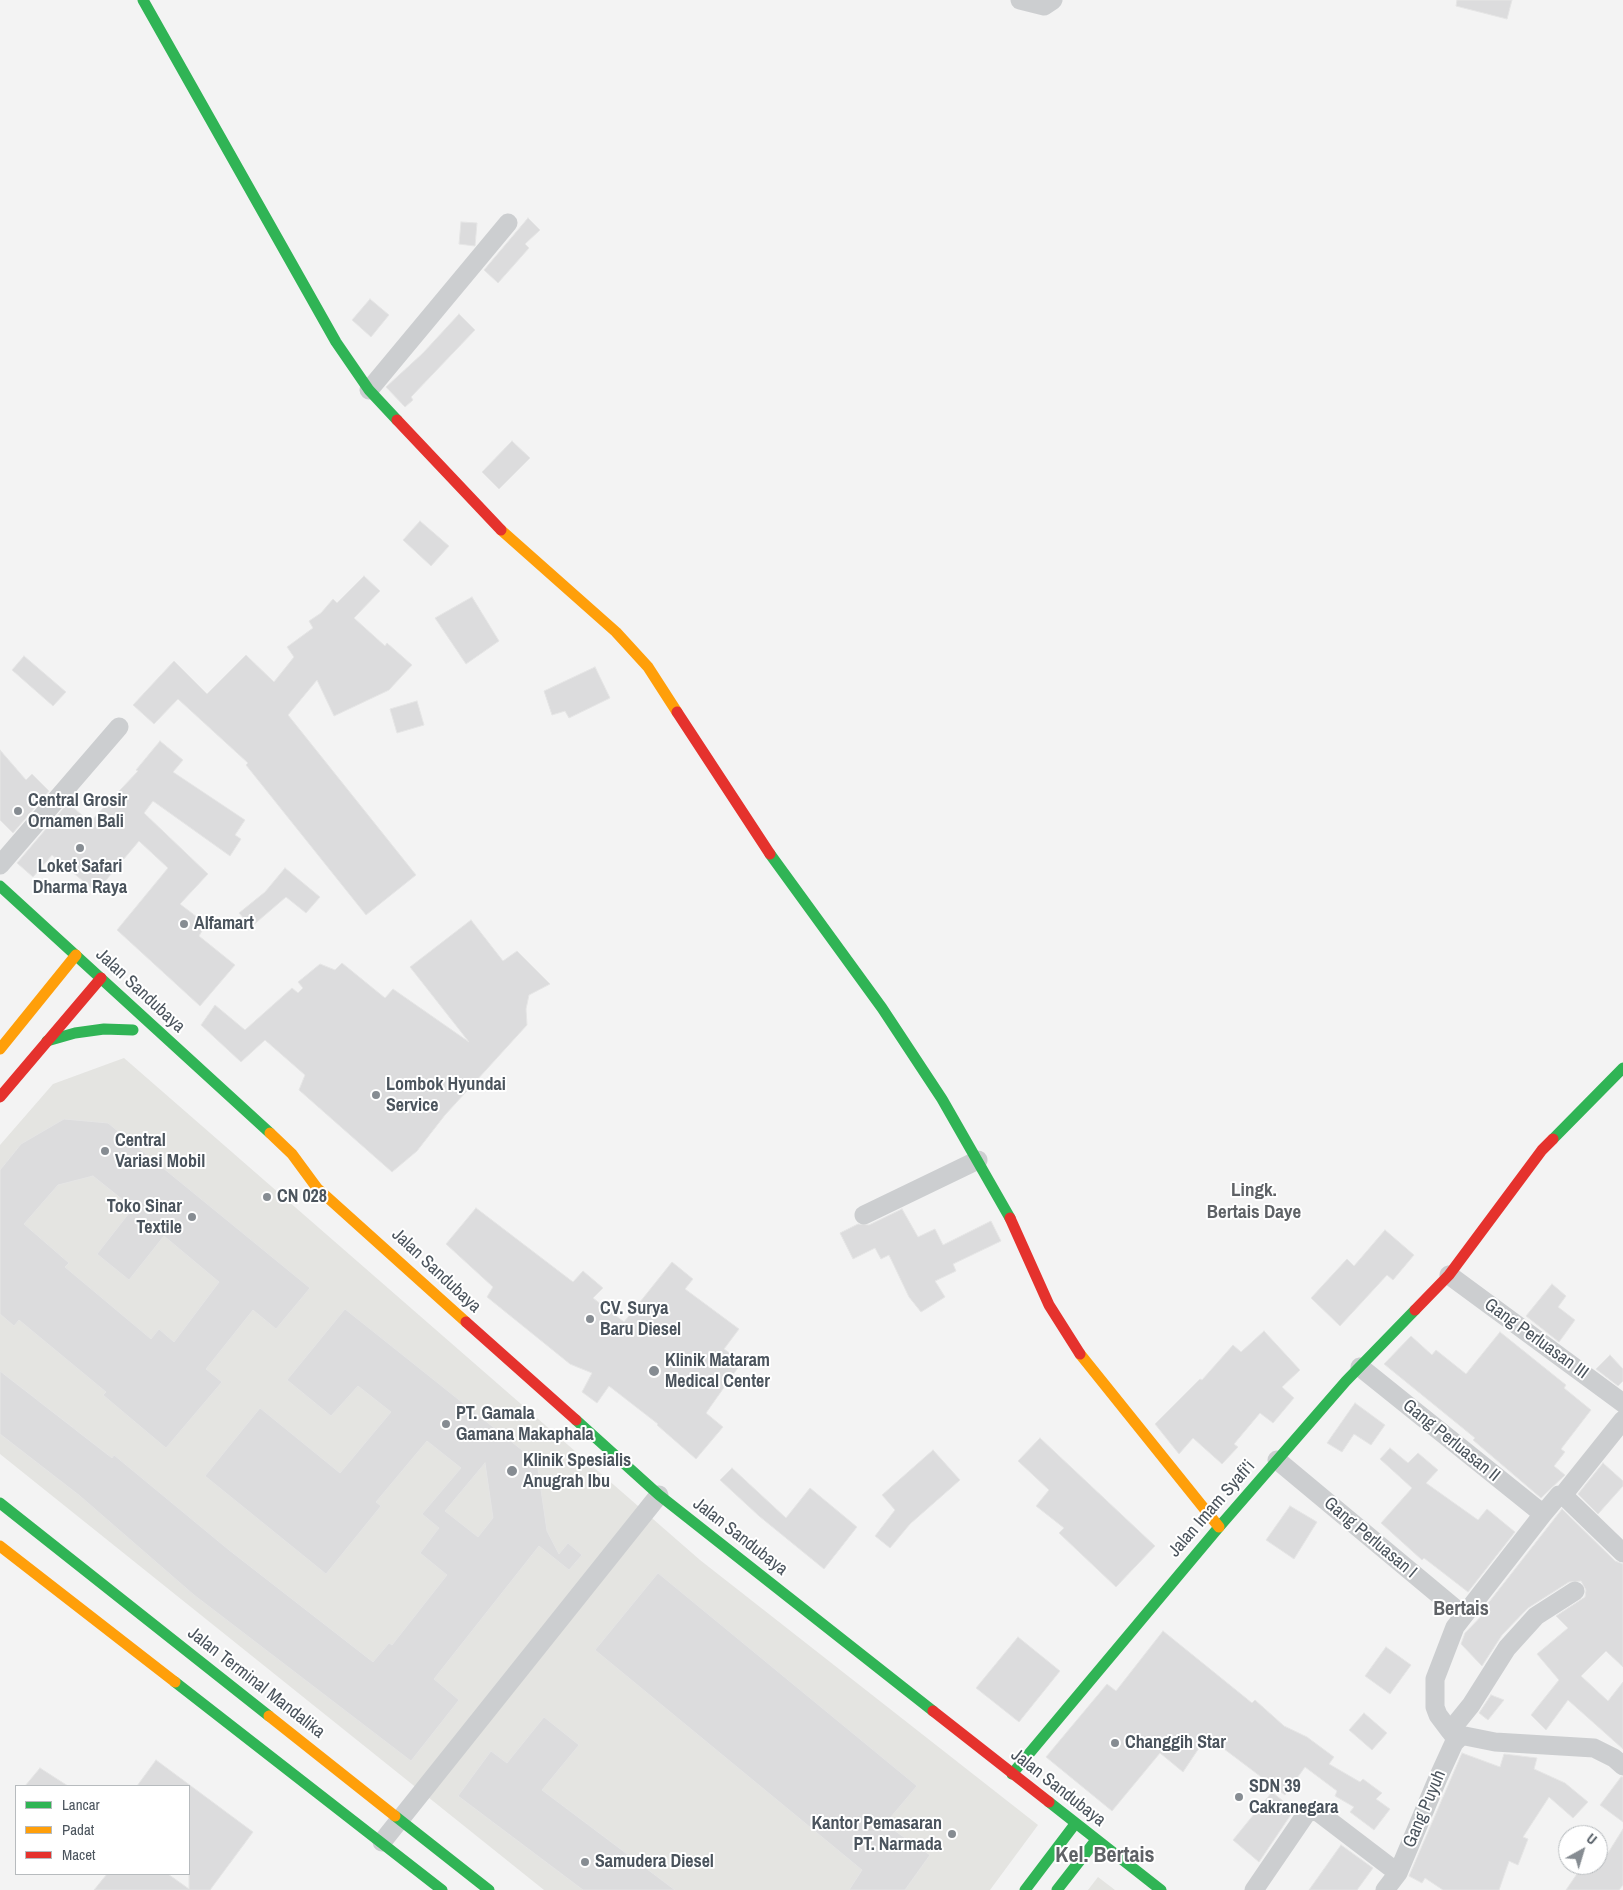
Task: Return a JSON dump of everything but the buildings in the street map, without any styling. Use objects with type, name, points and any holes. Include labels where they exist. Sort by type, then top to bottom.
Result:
[{"type":"main road","points":[[143,0],[336,342],[369,390],[512,542],[616,632],[648,667],[786,879],[897,1031],[942,1099],[1010,1217],[1042,1292],[1082,1358],[1219,1527]]},
{"type":"main road","name":"Jalan Sandubaya","points":[[0,886],[292,1154],[317,1188]]},
{"type":"main road","points":[[0,1049],[76,955]]},
{"type":"main road","points":[[0,1097],[100,978]]},
{"type":"main road","name":"Jalan Sandubaya","points":[[47,1041],[94,1030],[136,1033],[118,1017]]},
{"type":"main road","name":"Jalan Imam Syafi'i","points":[[1012,1774],[1277,1460],[1360,1367],[1449,1275],[1542,1150],[1623,1068]]},
{"type":"main road","name":"Jalan Sandubaya","points":[[289,1171],[317,1188],[659,1495],[1160,1890]]},
{"type":"main road","name":"Jalan Terminal Mandalika","points":[[0,1503],[490,1890]]},
{"type":"main road","points":[[0,1546],[442,1890]]},
{"type":"main road","points":[[1025,1890],[1076,1824]]},
{"type":"main road","points":[[1057,1890],[1096,1840]]},
{"type":"street","points":[[1020,0],[1044,6],[1053,0]]},
{"type":"street","points":[[369,390],[508,223]]},
{"type":"street","points":[[0,865],[119,727]]},
{"type":"street","points":[[864,1215],[978,1160]]},
{"type":"street","name":"Gang Perluasan III","points":[[1449,1275],[1623,1403]]},
{"type":"street","name":"Gang Perluasan II","points":[[1360,1367],[1542,1514]]},
{"type":"street","points":[[1623,1420],[1563,1495],[1559,1495],[1542,1514],[1463,1615],[1448,1643],[1435,1679],[1437,1713],[1460,1736],[1495,1742],[1594,1748],[1614,1758],[1623,1766]]},
{"type":"street","name":"Gang Perluasan I","points":[[1277,1460],[1463,1615]]},
{"type":"street","points":[[382,1842],[659,1495]]},
{"type":"street","points":[[1563,1495],[1623,1553]]},
{"type":"street","name":"Gang Puyuh","points":[[1385,1890],[1398,1874],[1438,1778],[1460,1736],[1471,1705],[1506,1648],[1520,1632],[1553,1603],[1575,1591]]},
{"type":"street","points":[[1254,1890],[1306,1814],[1312,1811],[1318,1812],[1398,1874]]},
{"type":"shaded area","points":[[124,1058],[700,1560],[1038,1825],[990,1890],[544,1890],[0,1454],[0,1145],[53,1084]]},
{"type":"shaded area","points":[[1098,1877],[1115,1890],[1088,1890]]},
{"type":"traffic: fast","points":[[143,0],[336,342],[369,390],[397,420]]},
{"type":"traffic: fast","points":[[770,854],[882,1008],[942,1099],[1010,1218]]},
{"type":"traffic: fast","points":[[0,886],[270,1133]]},
{"type":"traffic: fast","points":[[47,1041],[75,1033],[104,1029],[133,1030]]},
{"type":"traffic: fast","points":[[1553,1139],[1623,1068]]},
{"type":"traffic: fast","points":[[1012,1774],[1219,1527],[1346,1381],[1415,1310]]},
{"type":"traffic: fast","points":[[576,1420],[659,1495],[933,1711]]},
{"type":"traffic: fast","points":[[0,1503],[269,1716]]},
{"type":"traffic: fast","points":[[175,1682],[442,1890]]},
{"type":"traffic: fast","points":[[1049,1802],[1161,1890]]},
{"type":"traffic: fast","points":[[395,1816],[489,1890]]},
{"type":"traffic: fast","points":[[1025,1890],[1075,1824]]},
{"type":"traffic: fast","points":[[1057,1890],[1096,1840]]},
{"type":"traffic: slow","points":[[501,530],[616,632],[648,667],[677,712]]},
{"type":"traffic: slow","points":[[0,1049],[76,955]]},
{"type":"traffic: slow","points":[[270,1133],[292,1154],[317,1188],[466,1322]]},
{"type":"traffic: slow","points":[[1080,1354],[1219,1527]]},
{"type":"traffic: slow","points":[[0,1546],[175,1682]]},
{"type":"traffic: slow","points":[[269,1716],[395,1816]]},
{"type":"traffic: jam","points":[[397,420],[501,530]]},
{"type":"traffic: jam","points":[[677,712],[770,854]]},
{"type":"traffic: jam","points":[[0,1097],[101,978]]},
{"type":"traffic: jam","points":[[1415,1310],[1449,1275],[1542,1150],[1553,1139]]},
{"type":"traffic: jam","points":[[1010,1218],[1049,1305],[1080,1354]]},
{"type":"traffic: jam","points":[[466,1322],[576,1420]]},
{"type":"traffic: jam","points":[[933,1711],[1049,1802]]},
{"type":"place","name":"Central Grosir Ornamen Bali","points":[[18,811]]},
{"type":"place","name":"Loket Safari Dharma Raya","points":[[80,848]]},
{"type":"place","name":"Alfamart","points":[[184,924]]},
{"type":"place","name":"Lombok Hyundai Service","points":[[376,1095]]},
{"type":"place","name":"Central Variasi Mobil","points":[[105,1151]]},
{"type":"place","name":"CN 028","points":[[267,1197]]},
{"type":"place","name":"Toko Sinar Textile","points":[[192,1217]]},
{"type":"place","name":"CV. Surya Baru Diesel","points":[[590,1319]]},
{"type":"place","name":"Klinik Mataram Medical Center","points":[[654,1371]]},
{"type":"place","name":"PT. Gamala Gamana Makaphala","points":[[446,1424]]},
{"type":"place","name":"Klinik Spesialis Anugrah Ibu","points":[[512,1471]]},
{"type":"place","name":"Changgih Star","points":[[1115,1743]]},
{"type":"place","name":"SDN 39 Cakranegara","points":[[1239,1797]]},
{"type":"place","name":"Kantor Pemasaran PT. Narmada","points":[[952,1834]]},
{"type":"place","name":"Samudera Diesel","points":[[585,1862]]},
{"type":"district","name":"Lingk. Bertais Daye","points":[[1254,1202]]},
{"type":"district","name":"Bertais","points":[[1461,1610]]},
{"type":"district","name":"Kel. Bertais","points":[[1105,1856]]}]
